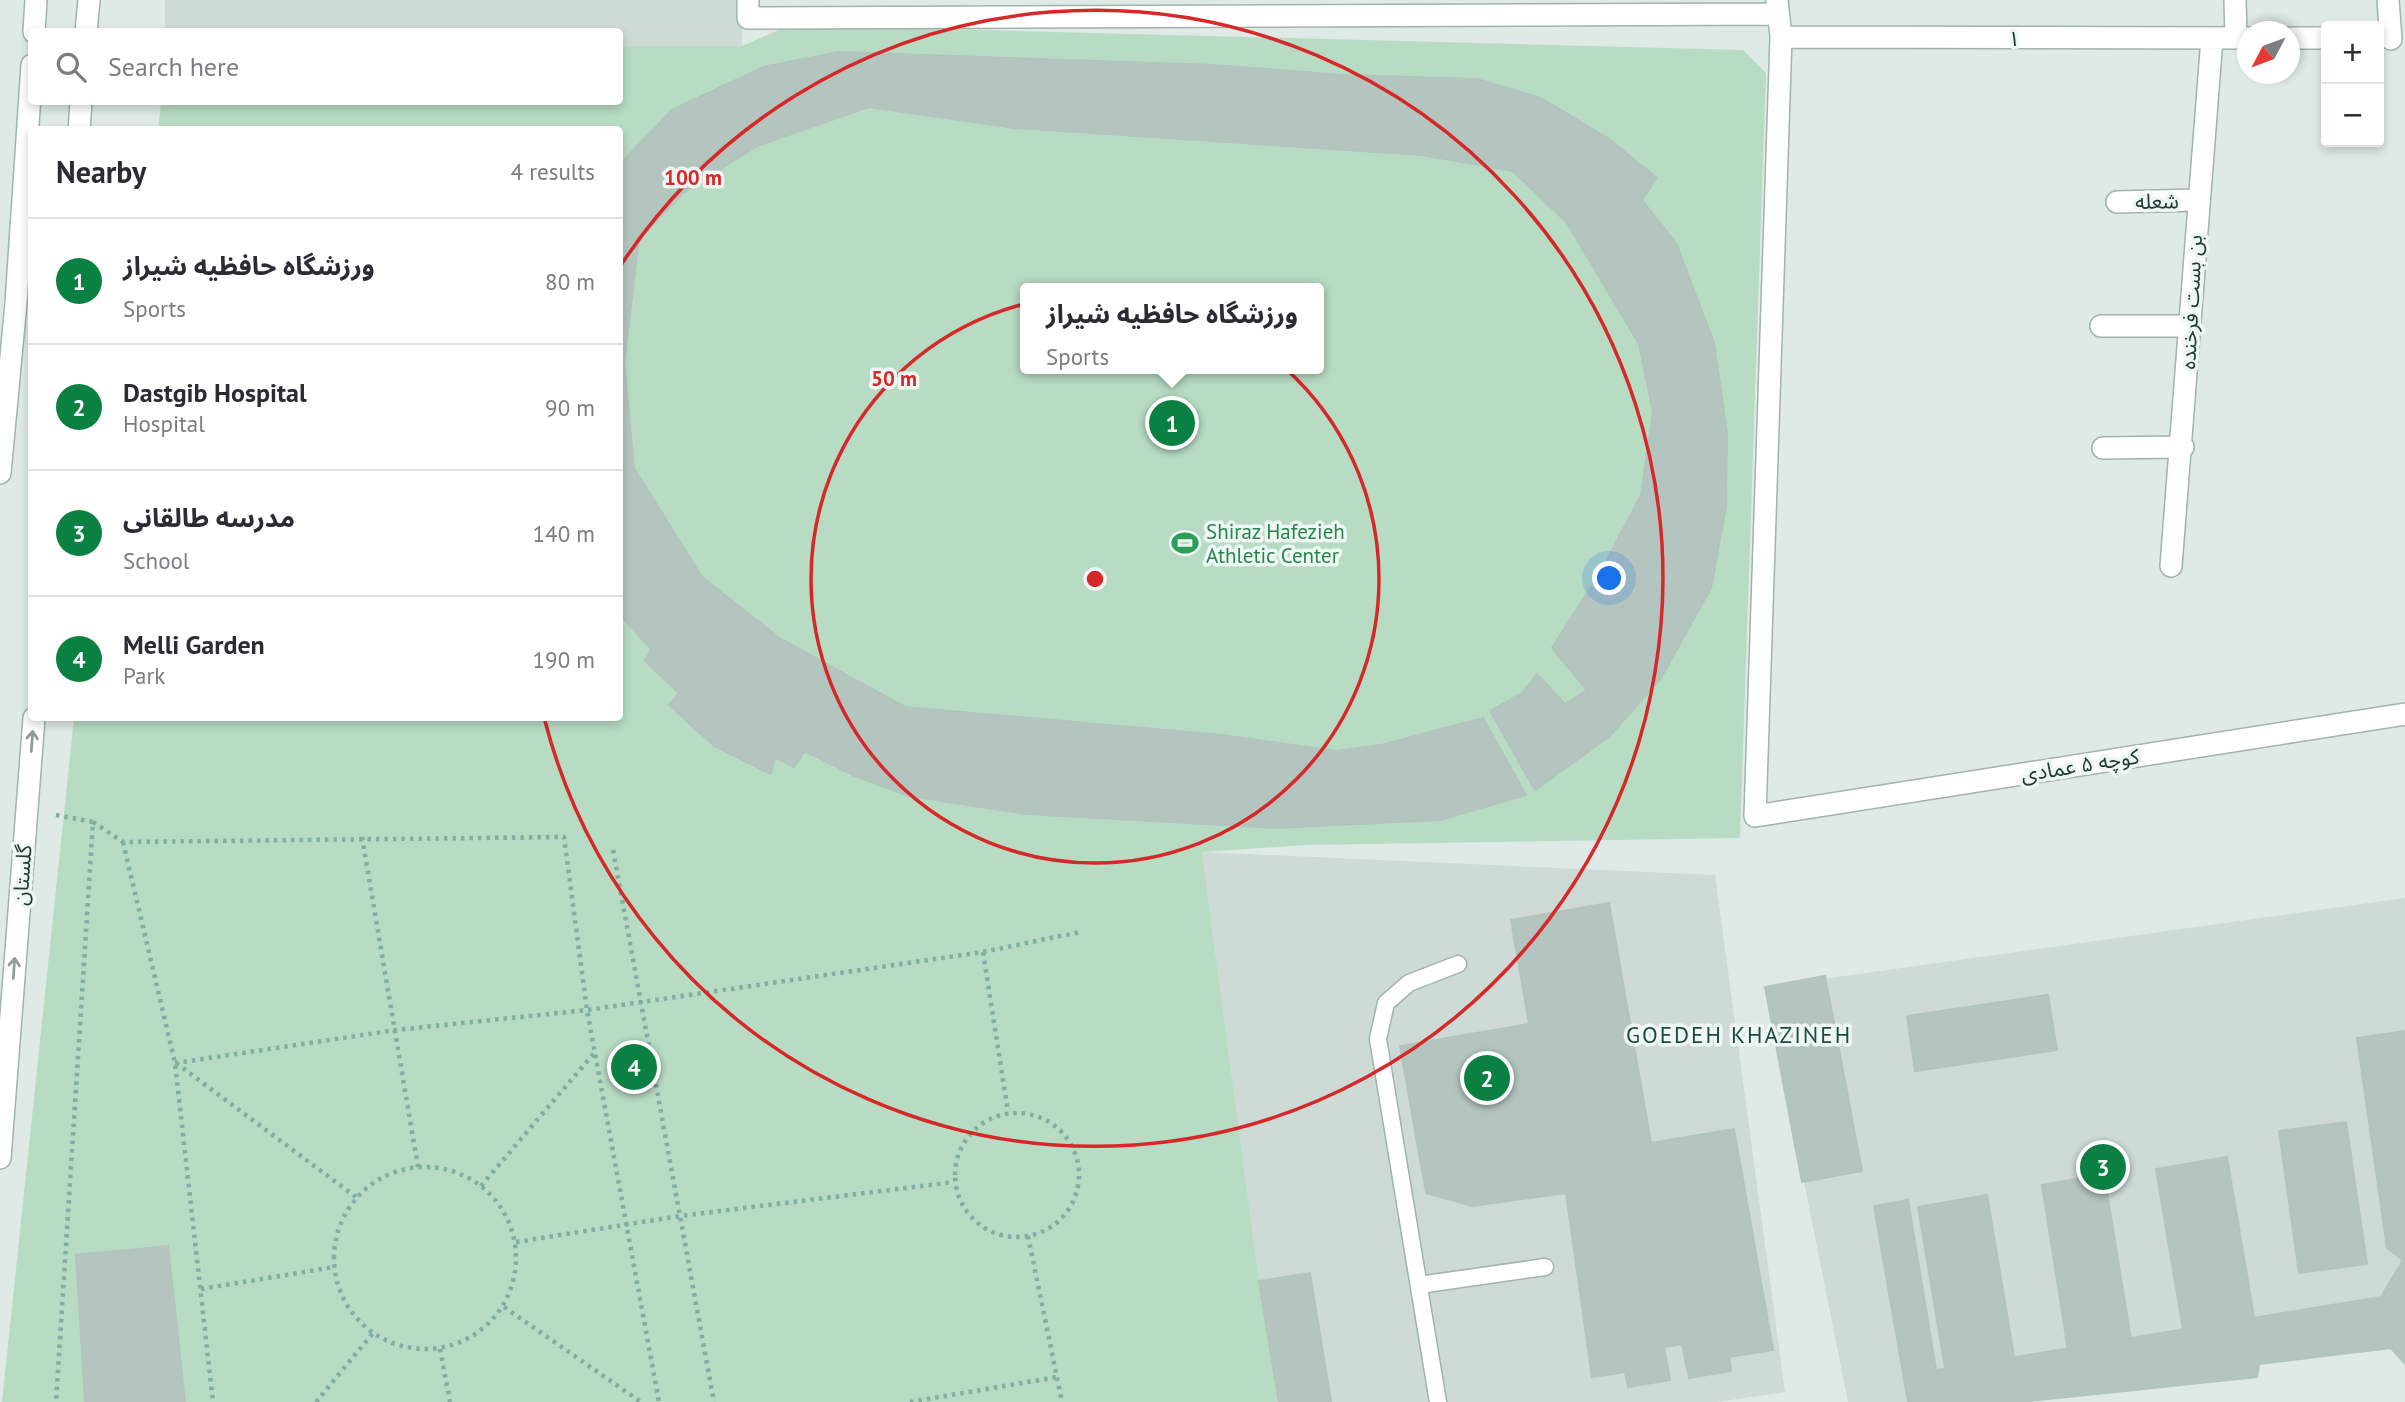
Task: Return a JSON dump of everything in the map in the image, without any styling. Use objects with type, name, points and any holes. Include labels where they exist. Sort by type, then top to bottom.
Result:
[{"type":"street","points":[[34,28],[36,0]]},
{"type":"street","points":[[86,28],[89,0]]},
{"type":"street","points":[[2235,0],[2239,21]]},
{"type":"street","points":[[2388,0],[2392,38]]},
{"type":"street","points":[[748,9],[1778,7],[1781,37]]},
{"type":"street","name":"۱","points":[[1781,37],[2237,38]]},
{"type":"street","name":"کوچه ۵ عمادی","points":[[1781,37],[1755,816],[2405,714]]},
{"type":"street","name":"بن بست فرخنده","points":[[2171,566],[2183,447],[2197,201],[2212,38]]},
{"type":"street","points":[[2300,38],[2321,38]]},
{"type":"street","points":[[0,473],[16,303],[29,105]]},
{"type":"street","points":[[79,126],[81,105]]},
{"type":"street","name":"شعله","points":[[2116,201],[2197,201]]},
{"type":"street","points":[[2101,326],[2190,326]]},
{"type":"street","points":[[2103,448],[2183,447]]},
{"type":"street","name":"گلستان","points":[[0,1158],[34,721]]},
{"type":"lane","points":[[1438,1402],[1378,1039],[1386,1003],[1409,983],[1458,964]]},
{"type":"lane","points":[[1419,1285],[1545,1267]]},
{"type":"path","points":[[26,810],[93,822],[123,842],[362,837],[564,837],[587,1010],[659,1402]]},
{"type":"path","points":[[56,1402],[93,822]]},
{"type":"path","points":[[362,837],[418,1167]]},
{"type":"path","points":[[123,842],[175,1063],[213,1402]]},
{"type":"path","points":[[613,850],[714,1402]]},
{"type":"path","points":[[175,1063],[396,1030],[587,1010],[983,952],[1080,932]]},
{"type":"path","points":[[983,952],[1008,1112]]},
{"type":"path","points":[[481,1186],[595,1052]]},
{"type":"path","points":[[175,1063],[356,1197]]},
{"type":"path","points":[[1008,1112],[1028,1113],[1052,1123],[1075,1150],[1080,1182],[1070,1208],[1053,1226],[1028,1236],[1008,1237],[989,1231],[962,1205],[954,1182],[959,1151],[970,1133],[989,1118],[1008,1112]]},
{"type":"path","points":[[418,1167],[446,1168],[481,1186],[504,1212],[516,1242],[517,1269],[503,1307],[476,1336],[440,1349],[399,1346],[373,1333],[346,1305],[334,1267],[336,1235],[356,1197],[379,1179],[418,1167]]},
{"type":"path","points":[[516,1242],[680,1216],[954,1182]]},
{"type":"path","points":[[1028,1236],[1062,1402]]},
{"type":"path","points":[[201,1289],[334,1267]]},
{"type":"path","points":[[503,1307],[641,1402]]},
{"type":"path","points":[[316,1402],[373,1333]]},
{"type":"path","points":[[440,1349],[450,1402]]},
{"type":"path","points":[[910,1402],[1057,1377]]},
{"type":"shaded area","points":[[165,0],[742,0],[742,46],[623,46],[623,28],[165,28]]},
{"type":"shaded area","points":[[1202,852],[1715,875],[1785,1392],[1717,1402],[1279,1402],[1259,1281]]},
{"type":"shaded area","points":[[2405,898],[2405,1364],[2391,1348],[2259,1364],[2257,1377],[2021,1402],[1848,1402],[1765,987]]},
{"type":"green space","points":[[790,25],[1743,50],[1766,73],[1740,838],[1307,845],[1202,852],[1259,1281],[1279,1402],[2,1402],[74,721],[623,721],[623,126],[158,126],[161,105],[623,105],[623,46],[742,46]]},
{"type":"building","points":[[839,52],[1214,65],[1342,75],[1477,79],[1541,98],[1609,139],[1657,178],[1642,200],[1676,243],[1714,343],[1727,433],[1726,507],[1711,588],[1661,678],[1610,736],[1535,790],[1490,711],[1522,693],[1537,674],[1565,704],[1587,690],[1552,648],[1601,571],[1641,495],[1653,412],[1639,344],[1567,223],[1513,171],[1422,155],[1015,128],[869,107],[757,146],[683,193],[639,239],[624,362],[634,468],[702,577],[781,639],[905,707],[1222,735],[1336,751],[1381,745],[1483,718],[1526,795],[1440,820],[1276,828],[1026,814],[909,796],[855,776],[805,751],[794,767],[775,757],[771,774],[714,746],[669,705],[679,693],[645,661],[651,649],[623,618],[623,161],[672,110],[763,67]]},
{"type":"building","points":[[1609,903],[1651,1143],[1734,1129],[1773,1350],[1729,1357],[1731,1371],[1689,1378],[1682,1344],[1664,1347],[1670,1380],[1628,1387],[1625,1372],[1592,1377],[1566,1193],[1472,1206],[1426,1193],[1400,1046],[1529,1024],[1511,920]]},
{"type":"building","points":[[1825,976],[1862,1171],[1802,1182],[1765,987]]},
{"type":"building","points":[[2048,995],[2057,1050],[1915,1071],[1907,1016]]},
{"type":"building","points":[[2405,1031],[2405,1364],[2391,1348],[2259,1364],[2257,1377],[2021,1402],[1942,1402],[1936,1370],[2381,1297],[2403,1260],[2387,1248],[2357,1038]]},
{"type":"building","points":[[2346,1122],[2367,1264],[2299,1273],[2279,1131]]},
{"type":"building","points":[[2227,1157],[2254,1317],[2183,1329],[2156,1169]]},
{"type":"building","points":[[2104,1174],[2131,1340],[2068,1350],[2042,1185]]},
{"type":"building","points":[[1987,1195],[2014,1357],[1945,1368],[1918,1207]]},
{"type":"building","points":[[1908,1200],[1942,1402],[1908,1402],[1874,1206]]},
{"type":"building","points":[[168,1246],[185,1402],[85,1402],[76,1255]]},
{"type":"building","points":[[1310,1273],[1331,1402],[1279,1402],[1259,1281]]},
{"type":"place","name":"ورزشگاه حافظیه شیراز","points":[[1172,423]]},
{"type":"place","name":"Shiraz Hafezieh Athletic Center","points":[[1185,543]]},
{"type":"place","name":"Melli Garden","points":[[634,1067]]},
{"type":"place","name":"Dastgib Hospital","points":[[1487,1078]]},
{"type":"place","name":"مدرسه طالقانی","points":[[2103,1167]]},
{"type":"district","name":"GOEDEH KHAZINEH","points":[[1739,1034]]}]
